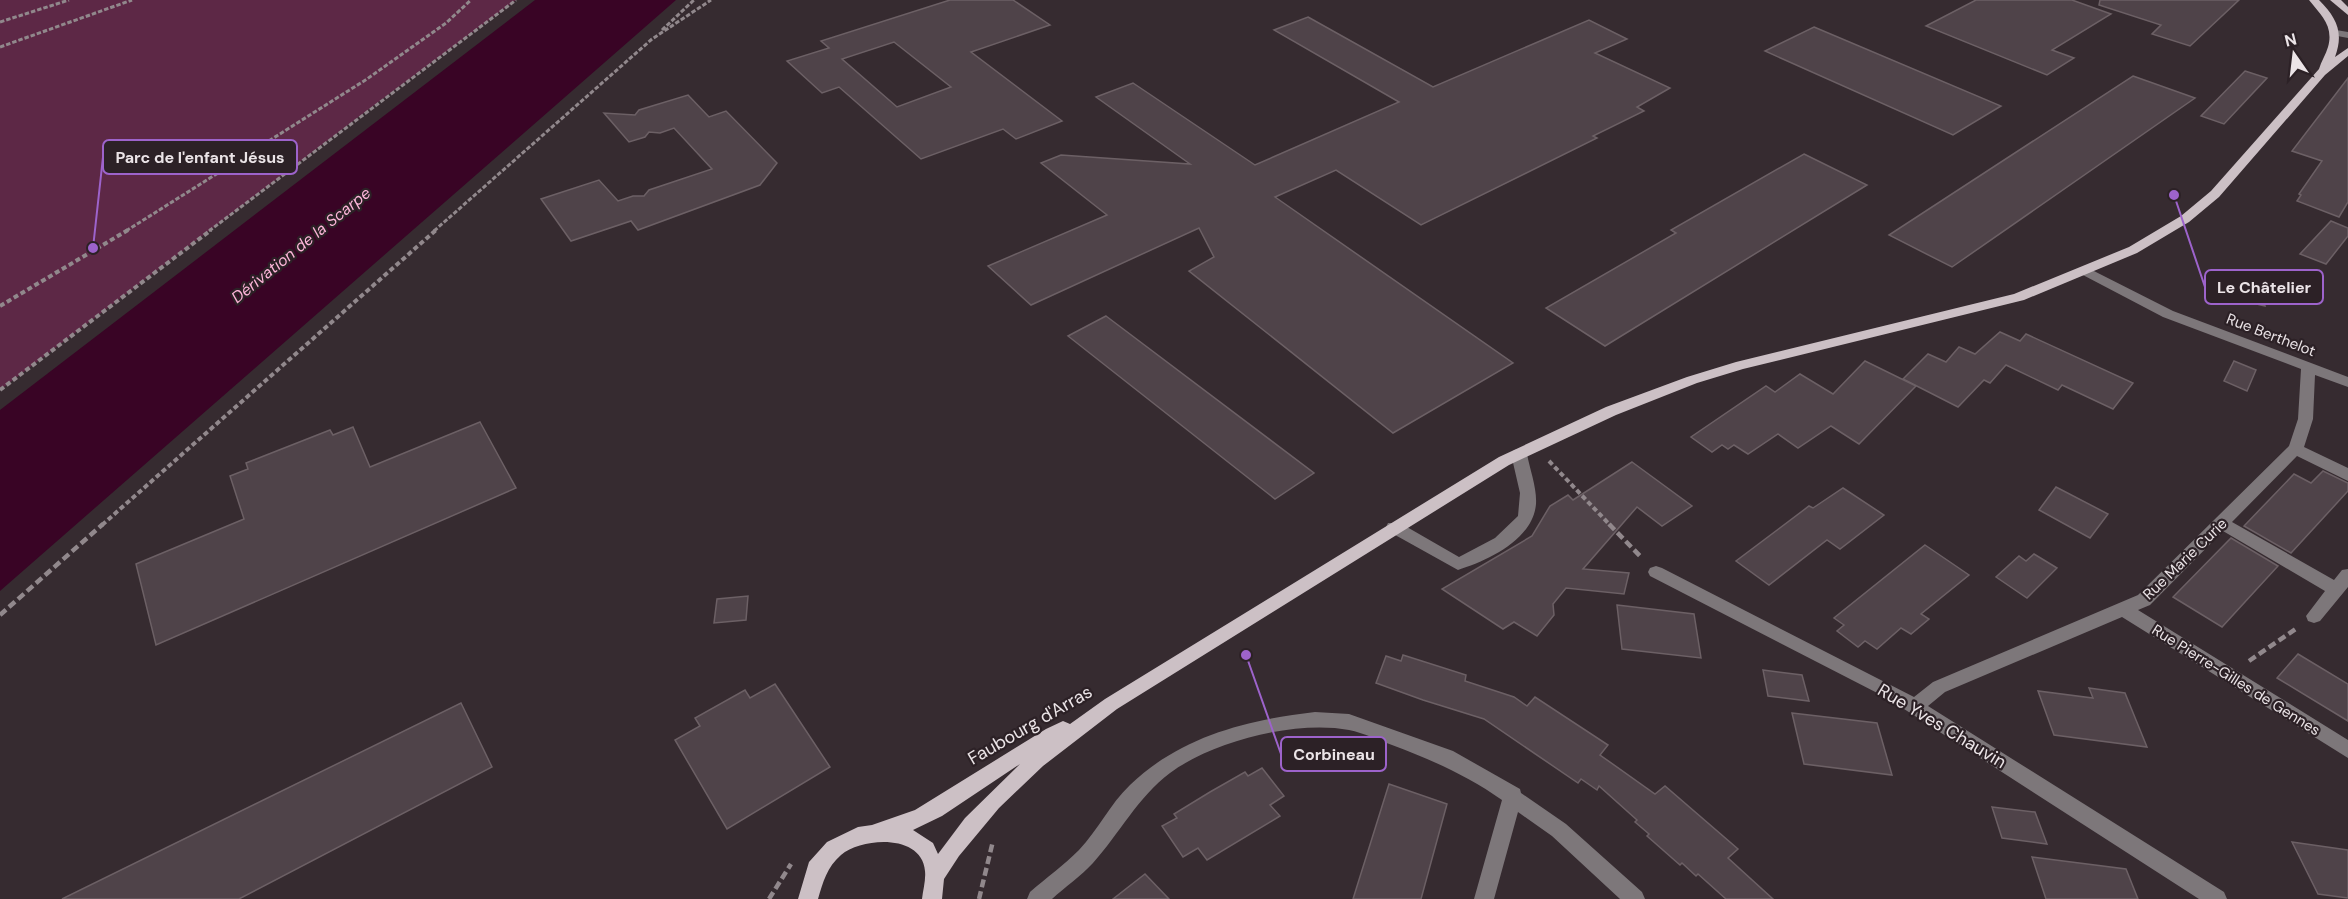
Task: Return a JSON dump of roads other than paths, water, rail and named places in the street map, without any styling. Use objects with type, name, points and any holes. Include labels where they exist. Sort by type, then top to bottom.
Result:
[{"type":"main road","points":[[2314,0],[2326,14],[2336,33],[2334,47],[2321,73]]},
{"type":"main road","points":[[2335,0],[2348,12]]},
{"type":"main road","points":[[1111,704],[1394,527],[1519,454],[1611,411],[1708,374],[1977,309],[2029,293],[2133,250],[2167,231],[2201,207],[2226,183],[2321,73],[2348,51]]},
{"type":"main road","name":"Faubourg d'Arras","points":[[806,896],[820,863],[834,849],[851,838],[911,824],[1020,753],[1111,704]]},
{"type":"main road","name":"Faubourg d'Arras","points":[[934,892],[959,839],[1016,777],[1111,704]]},
{"type":"main road","points":[[879,830],[898,832],[914,840],[926,852],[934,892]]},
{"type":"street","points":[[2336,33],[2348,35]]},
{"type":"street","name":"Rue Berthelot","points":[[2086,271],[2168,314],[2348,382]]},
{"type":"street","name":"Rue Marie Curie","points":[[1915,706],[1945,684],[2125,610],[2144,600],[2223,524],[2295,449],[2306,423],[2308,367]]},
{"type":"street","points":[[2295,449],[2348,475]]},
{"type":"street","points":[[1394,527],[1458,564],[1502,543],[1523,521],[1528,507],[1519,454]]},
{"type":"street","points":[[2223,524],[2336,589]]},
{"type":"street","name":"Rue Yves Chauvin","points":[[1656,572],[1915,706],[2217,899]]},
{"type":"street","points":[[2314,616],[2348,575]]},
{"type":"street","name":"Rue Pierre-Gilles de Gennes","points":[[2125,610],[2348,750]]},
{"type":"street","points":[[1037,899],[1086,856],[1146,780],[1184,755],[1251,729],[1315,720],[1349,723],[1387,734],[1446,757],[1487,779],[1513,795],[1559,830],[1635,899]]},
{"type":"street","points":[[1484,899],[1513,795]]},
{"type":"water","name":"Dérivation de la Scarpe","points":[[535,0],[676,0],[0,591],[0,410]]},
{"type":"place","name":"Le Châtelier","points":[[2174,195]]},
{"type":"place","name":"Parc de l'enfant Jésus","points":[[93,248]]},
{"type":"place","name":"Corbineau","points":[[1246,655]]}]
